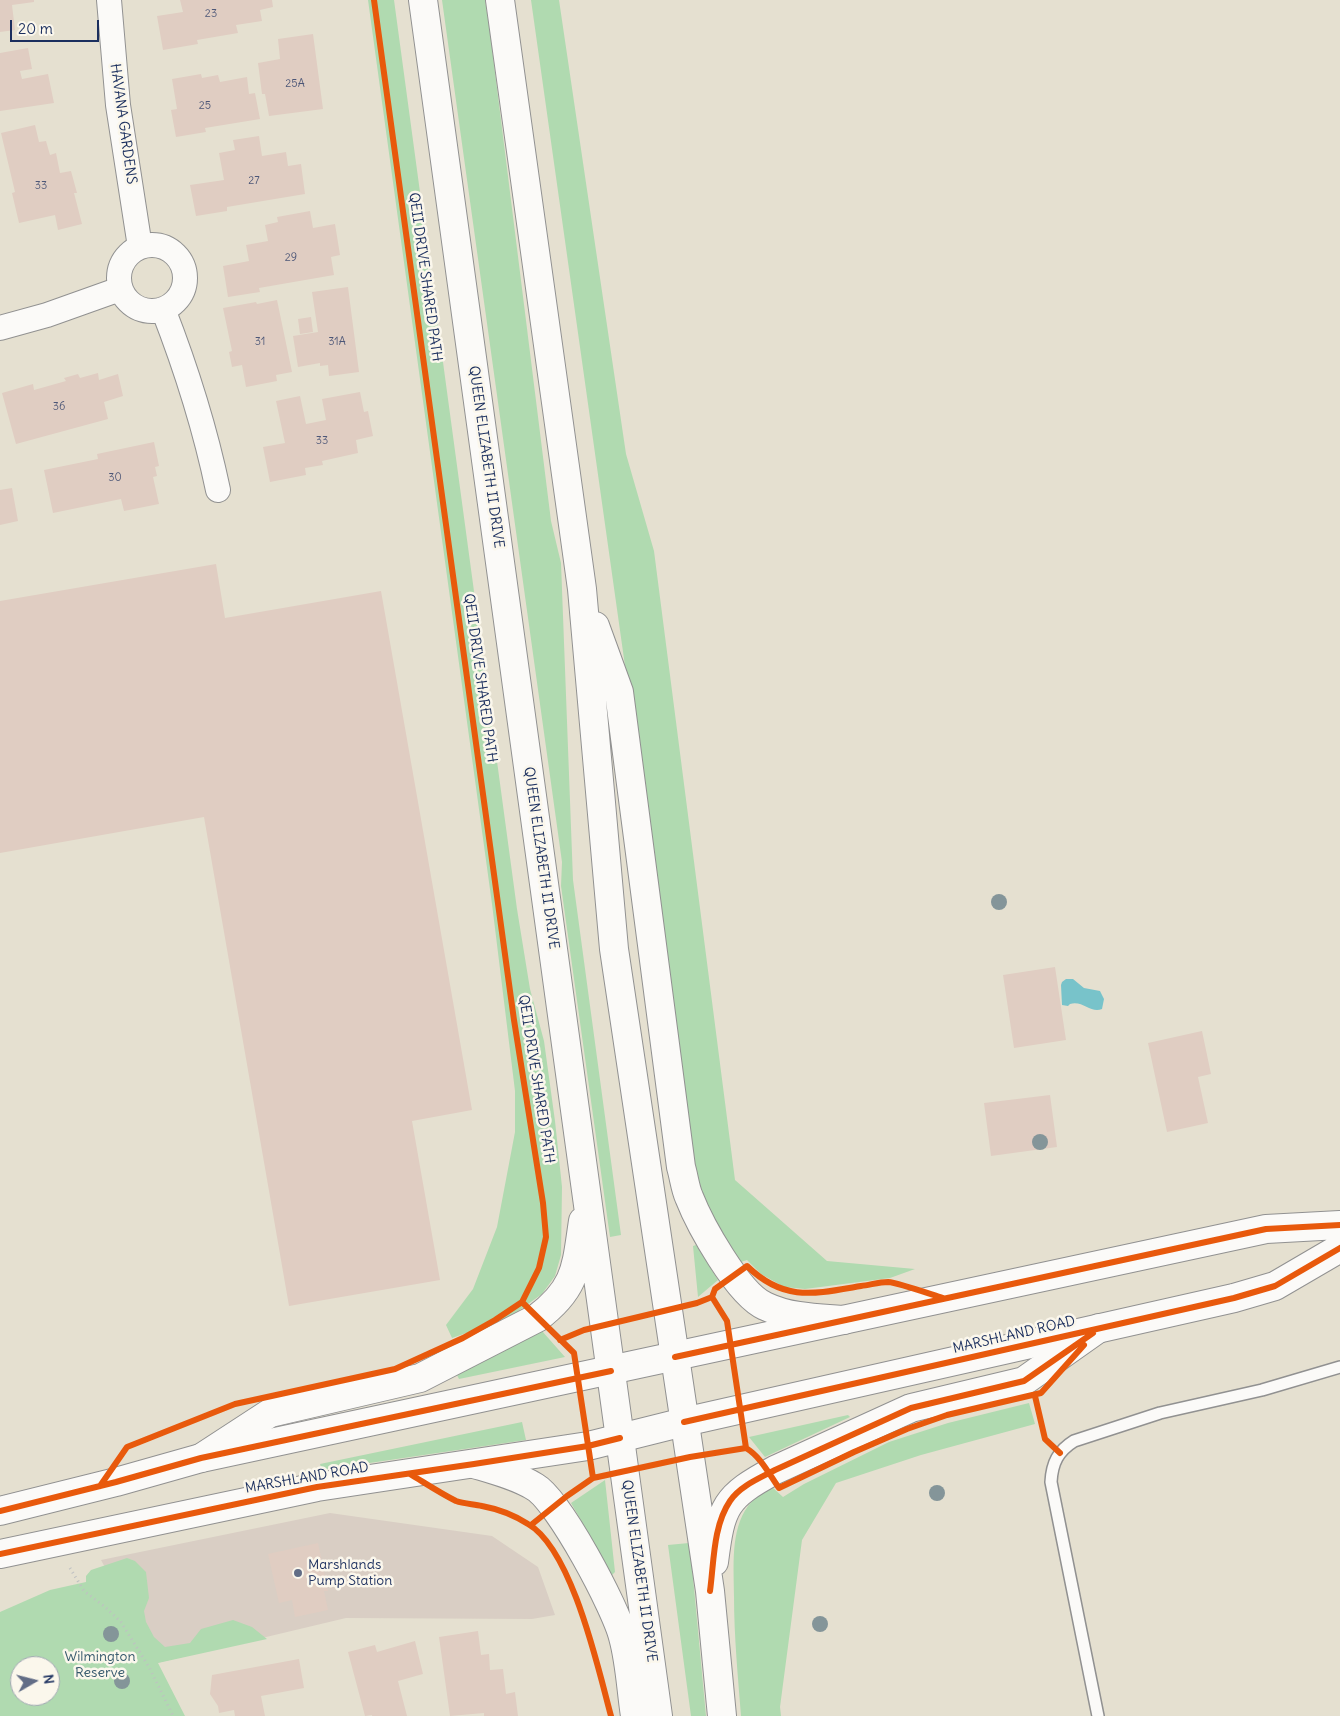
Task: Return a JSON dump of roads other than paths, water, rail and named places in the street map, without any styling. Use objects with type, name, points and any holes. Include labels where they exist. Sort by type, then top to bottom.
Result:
[{"type":"main road","name":"QUEEN ELIZABETH II DRIVE","points":[[423,0],[658,1716]]},
{"type":"main road","points":[[500,0],[582,589],[614,949],[710,1591],[722,1716]]},
{"type":"main road","points":[[582,589],[619,692],[682,1167],[688,1195],[700,1222],[739,1283],[763,1306],[798,1316],[844,1320]]},
{"type":"main road","points":[[201,1458],[270,1413],[420,1378],[537,1318],[552,1307],[562,1296],[573,1275],[587,1195]]},
{"type":"main road","points":[[0,1511],[116,1482],[201,1458],[1266,1229],[1340,1225]]},
{"type":"main road","name":"MARSHLAND ROAD","points":[[0,1554],[317,1488],[588,1446],[684,1422],[1234,1298],[1276,1286],[1340,1248]]},
{"type":"main road","points":[[710,1591],[722,1518],[731,1500],[754,1481],[911,1408],[1024,1381],[1099,1328]]},
{"type":"main road","points":[[474,1464],[500,1472],[535,1487],[554,1506],[607,1597],[621,1629],[626,1649],[635,1716]]},
{"type":"street","name":"HAVANA GARDENS","points":[[109,0],[118,105],[140,247]]},
{"type":"street","points":[[150,245],[170,250],[178,257],[183,266],[185,276],[180,296],[173,304],[164,309],[153,311],[138,308],[125,298],[120,289],[118,278],[124,259],[140,247],[150,245]]},
{"type":"street","points":[[0,328],[47,315],[120,289]]},
{"type":"street","points":[[164,309],[204,428],[218,490]]},
{"type":"lane","points":[[1098,1716],[1051,1482],[1052,1470],[1060,1453],[1074,1441],[1160,1413],[1262,1390],[1340,1367]]},
{"type":"water","points":[[1066,979],[1073,979],[1084,988],[1100,991],[1104,999],[1102,1009],[1094,1010],[1075,1003],[1068,1006],[1062,1005],[1061,985]]},
{"type":"place","name":"Marshlands Pump Station","points":[[298,1573]]},
{"type":"park label","name":"Wilmington Reserve","points":[[100,1665]]}]
